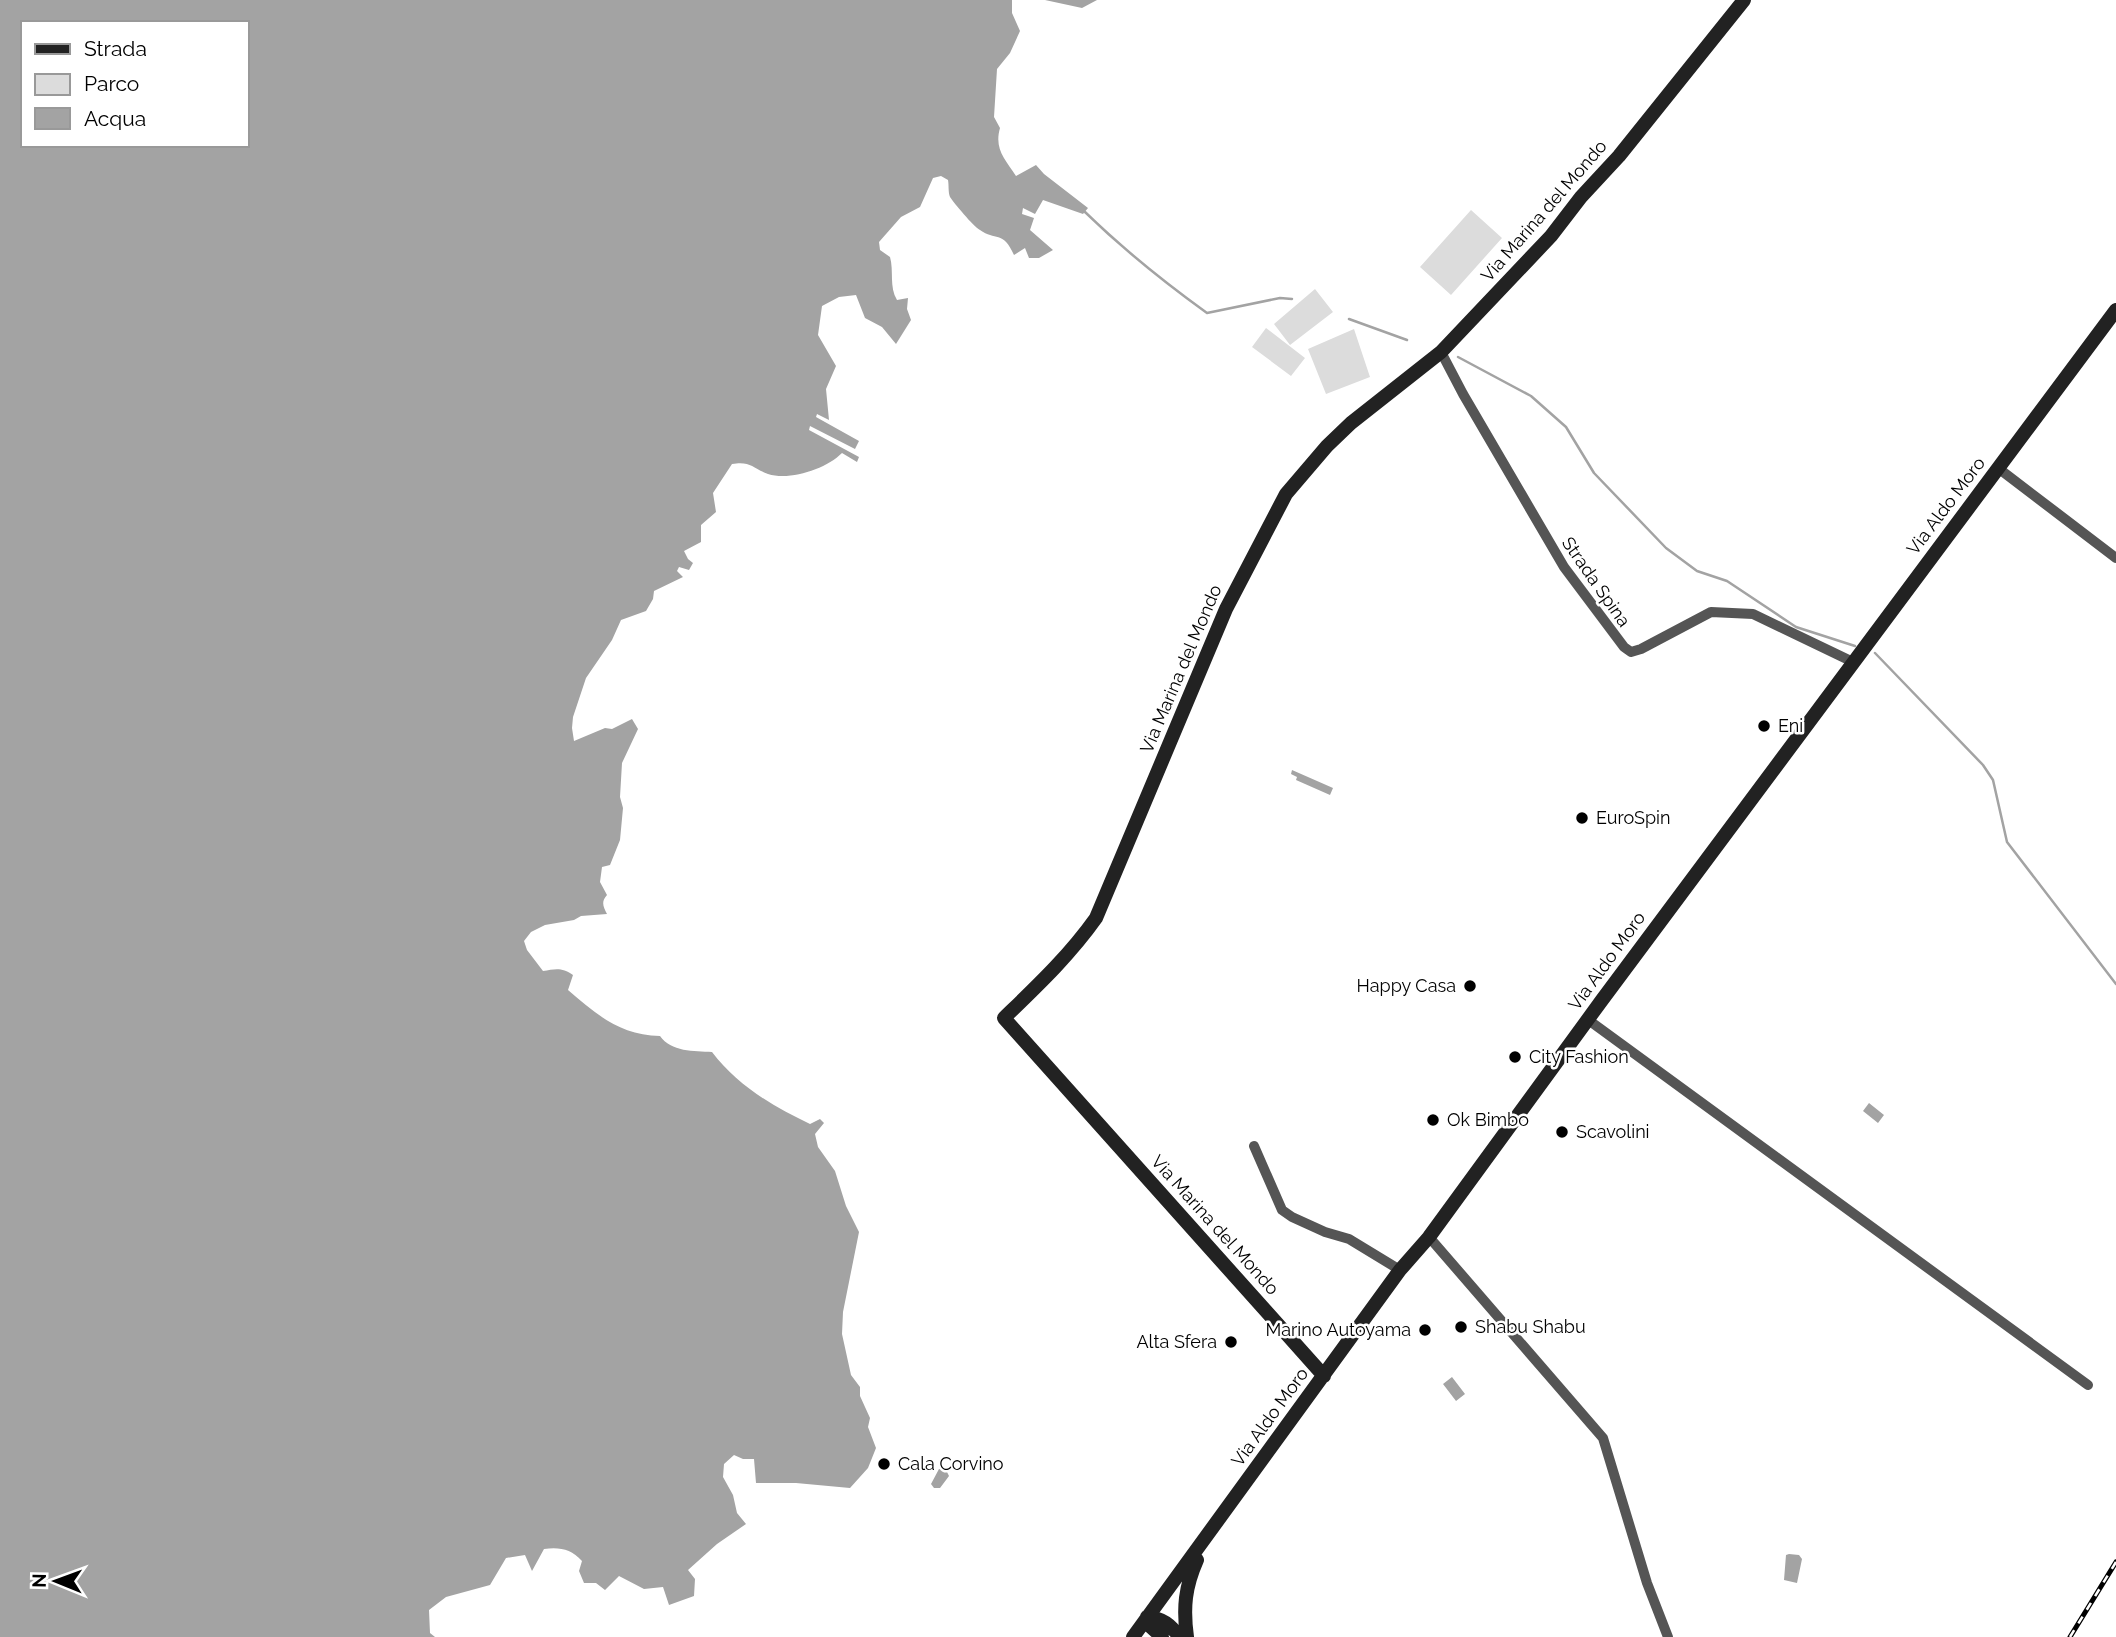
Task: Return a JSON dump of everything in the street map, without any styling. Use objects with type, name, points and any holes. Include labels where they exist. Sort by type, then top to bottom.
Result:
[{"type":"main road","name":"Via Marina del Mondo","points":[[1324,1376],[1004,1018],[1054,971],[1096,918],[1226,609],[1286,494],[1327,446],[1351,423],[1441,352],[1551,236],[1744,0]]},
{"type":"main road","name":"Via Aldo Moro","points":[[1133,1637],[1400,1270],[1429,1237],[1587,1019],[2116,310]]},
{"type":"main road","points":[[1187,1637],[1183,1611],[1185,1594],[1205,1539]]},
{"type":"main road","points":[[1162,1637],[1150,1626],[1147,1617],[1158,1617],[1168,1623],[1180,1637]]},
{"type":"street","name":"Strada Spina","points":[[1441,352],[1564,567],[1623,647],[1631,652],[1641,649],[1711,612],[1753,614],[1853,662]]},
{"type":"street","points":[[1998,468],[2116,558]]},
{"type":"street","points":[[1587,1019],[2088,1385]]},
{"type":"street","points":[[1254,1146],[1277,1202],[1292,1217],[1325,1232],[1349,1239],[1400,1270]]},
{"type":"street","points":[[1429,1237],[1603,1438],[1647,1583],[1668,1637]]},
{"type":"green space","points":[[1471,210],[1502,238],[1451,295],[1420,267]]},
{"type":"green space","points":[[1315,289],[1333,312],[1290,345],[1274,324]]},
{"type":"green space","points":[[1266,328],[1305,358],[1291,376],[1252,347]]},
{"type":"green space","points":[[1354,329],[1370,377],[1326,394],[1308,349]]},
{"type":"water","points":[[0,0],[1012,0],[1012,13],[1020,31],[1010,53],[997,69],[994,117],[1000,128],[1000,148],[1016,176],[1036,165],[1088,208],[1083,214],[1043,200],[1035,214],[1023,208],[1022,214],[1034,218],[1030,230],[1053,250],[1039,258],[1029,258],[1025,248],[1014,255],[1002,239],[977,228],[950,197],[948,180],[941,176],[933,178],[920,207],[901,217],[879,242],[880,250],[890,257],[893,290],[897,300],[908,298],[907,309],[911,320],[896,344],[882,327],[865,318],[856,295],[839,297],[822,306],[818,335],[836,366],[826,389],[829,420],[817,414],[816,417],[859,441],[855,449],[810,426],[809,430],[859,457],[857,462],[842,453],[817,469],[787,476],[768,474],[748,464],[732,464],[713,493],[716,512],[701,525],[701,542],[684,551],[693,563],[689,570],[679,567],[677,571],[683,577],[654,591],[646,611],[621,620],[612,640],[586,678],[572,728],[574,741],[605,728],[612,729],[632,719],[638,729],[622,763],[620,797],[623,808],[620,840],[610,865],[602,867],[600,882],[607,895],[603,904],[607,914],[581,916],[574,920],[545,925],[531,932],[524,941],[527,950],[543,971],[555,969],[573,975],[568,990],[610,1022],[633,1032],[660,1036],[677,1048],[712,1052],[744,1085],[769,1102],[810,1124],[820,1119],[824,1123],[815,1134],[818,1147],[835,1171],[846,1206],[859,1232],[843,1312],[842,1334],[851,1375],[860,1387],[860,1396],[870,1418],[868,1427],[876,1448],[868,1468],[850,1488],[796,1483],[756,1483],[754,1459],[743,1459],[734,1455],[724,1464],[723,1477],[733,1495],[737,1513],[746,1524],[717,1544],[688,1570],[695,1579],[694,1596],[669,1605],[663,1587],[644,1589],[619,1576],[605,1590],[596,1583],[584,1583],[579,1571],[582,1561],[569,1551],[550,1548],[544,1549],[532,1571],[525,1555],[506,1558],[490,1585],[446,1597],[429,1610],[430,1633],[435,1637],[0,1637]]},
{"type":"water","points":[[1045,0],[1097,0],[1082,8]]},
{"type":"water","points":[[1292,770],[1333,788],[1330,795],[1296,780],[1297,777],[1291,774]]},
{"type":"water","points":[[1869,1103],[1884,1115],[1878,1123],[1863,1111]]},
{"type":"water","points":[[1452,1377],[1465,1394],[1456,1401],[1443,1384]]},
{"type":"water","points":[[945,1468],[949,1476],[940,1488],[934,1488],[931,1484],[939,1469]]},
{"type":"water","points":[[1786,1555],[1799,1555],[1802,1559],[1797,1583],[1784,1580]]},
{"type":"waterway","points":[[1085,212],[1144,265],[1207,313],[1280,298],[1292,299]]},
{"type":"waterway","points":[[1349,319],[1407,340]]},
{"type":"waterway","points":[[1458,357],[1531,396],[1566,427],[1594,473],[1666,548],[1697,571],[1727,581],[1796,627],[1855,646]]},
{"type":"waterway","points":[[1875,653],[1983,765],[1993,780],[2007,842],[2116,984]]},
{"type":"railway","points":[[2070,1637],[2116,1562]]},
{"type":"place","name":"Eni","points":[[1764,726]]},
{"type":"place","name":"EuroSpin","points":[[1582,818]]},
{"type":"place","name":"Happy Casa","points":[[1470,986]]},
{"type":"place","name":"City Fashion","points":[[1515,1057]]},
{"type":"place","name":"Ok Bimbo","points":[[1433,1120]]},
{"type":"place","name":"Scavolini","points":[[1562,1132]]},
{"type":"place","name":"Shabu Shabu","points":[[1461,1327]]},
{"type":"place","name":"Marino Autoyama","points":[[1425,1330]]},
{"type":"place","name":"Alta Sfera","points":[[1231,1342]]},
{"type":"place","name":"Cala Corvino","points":[[884,1464]]}]
